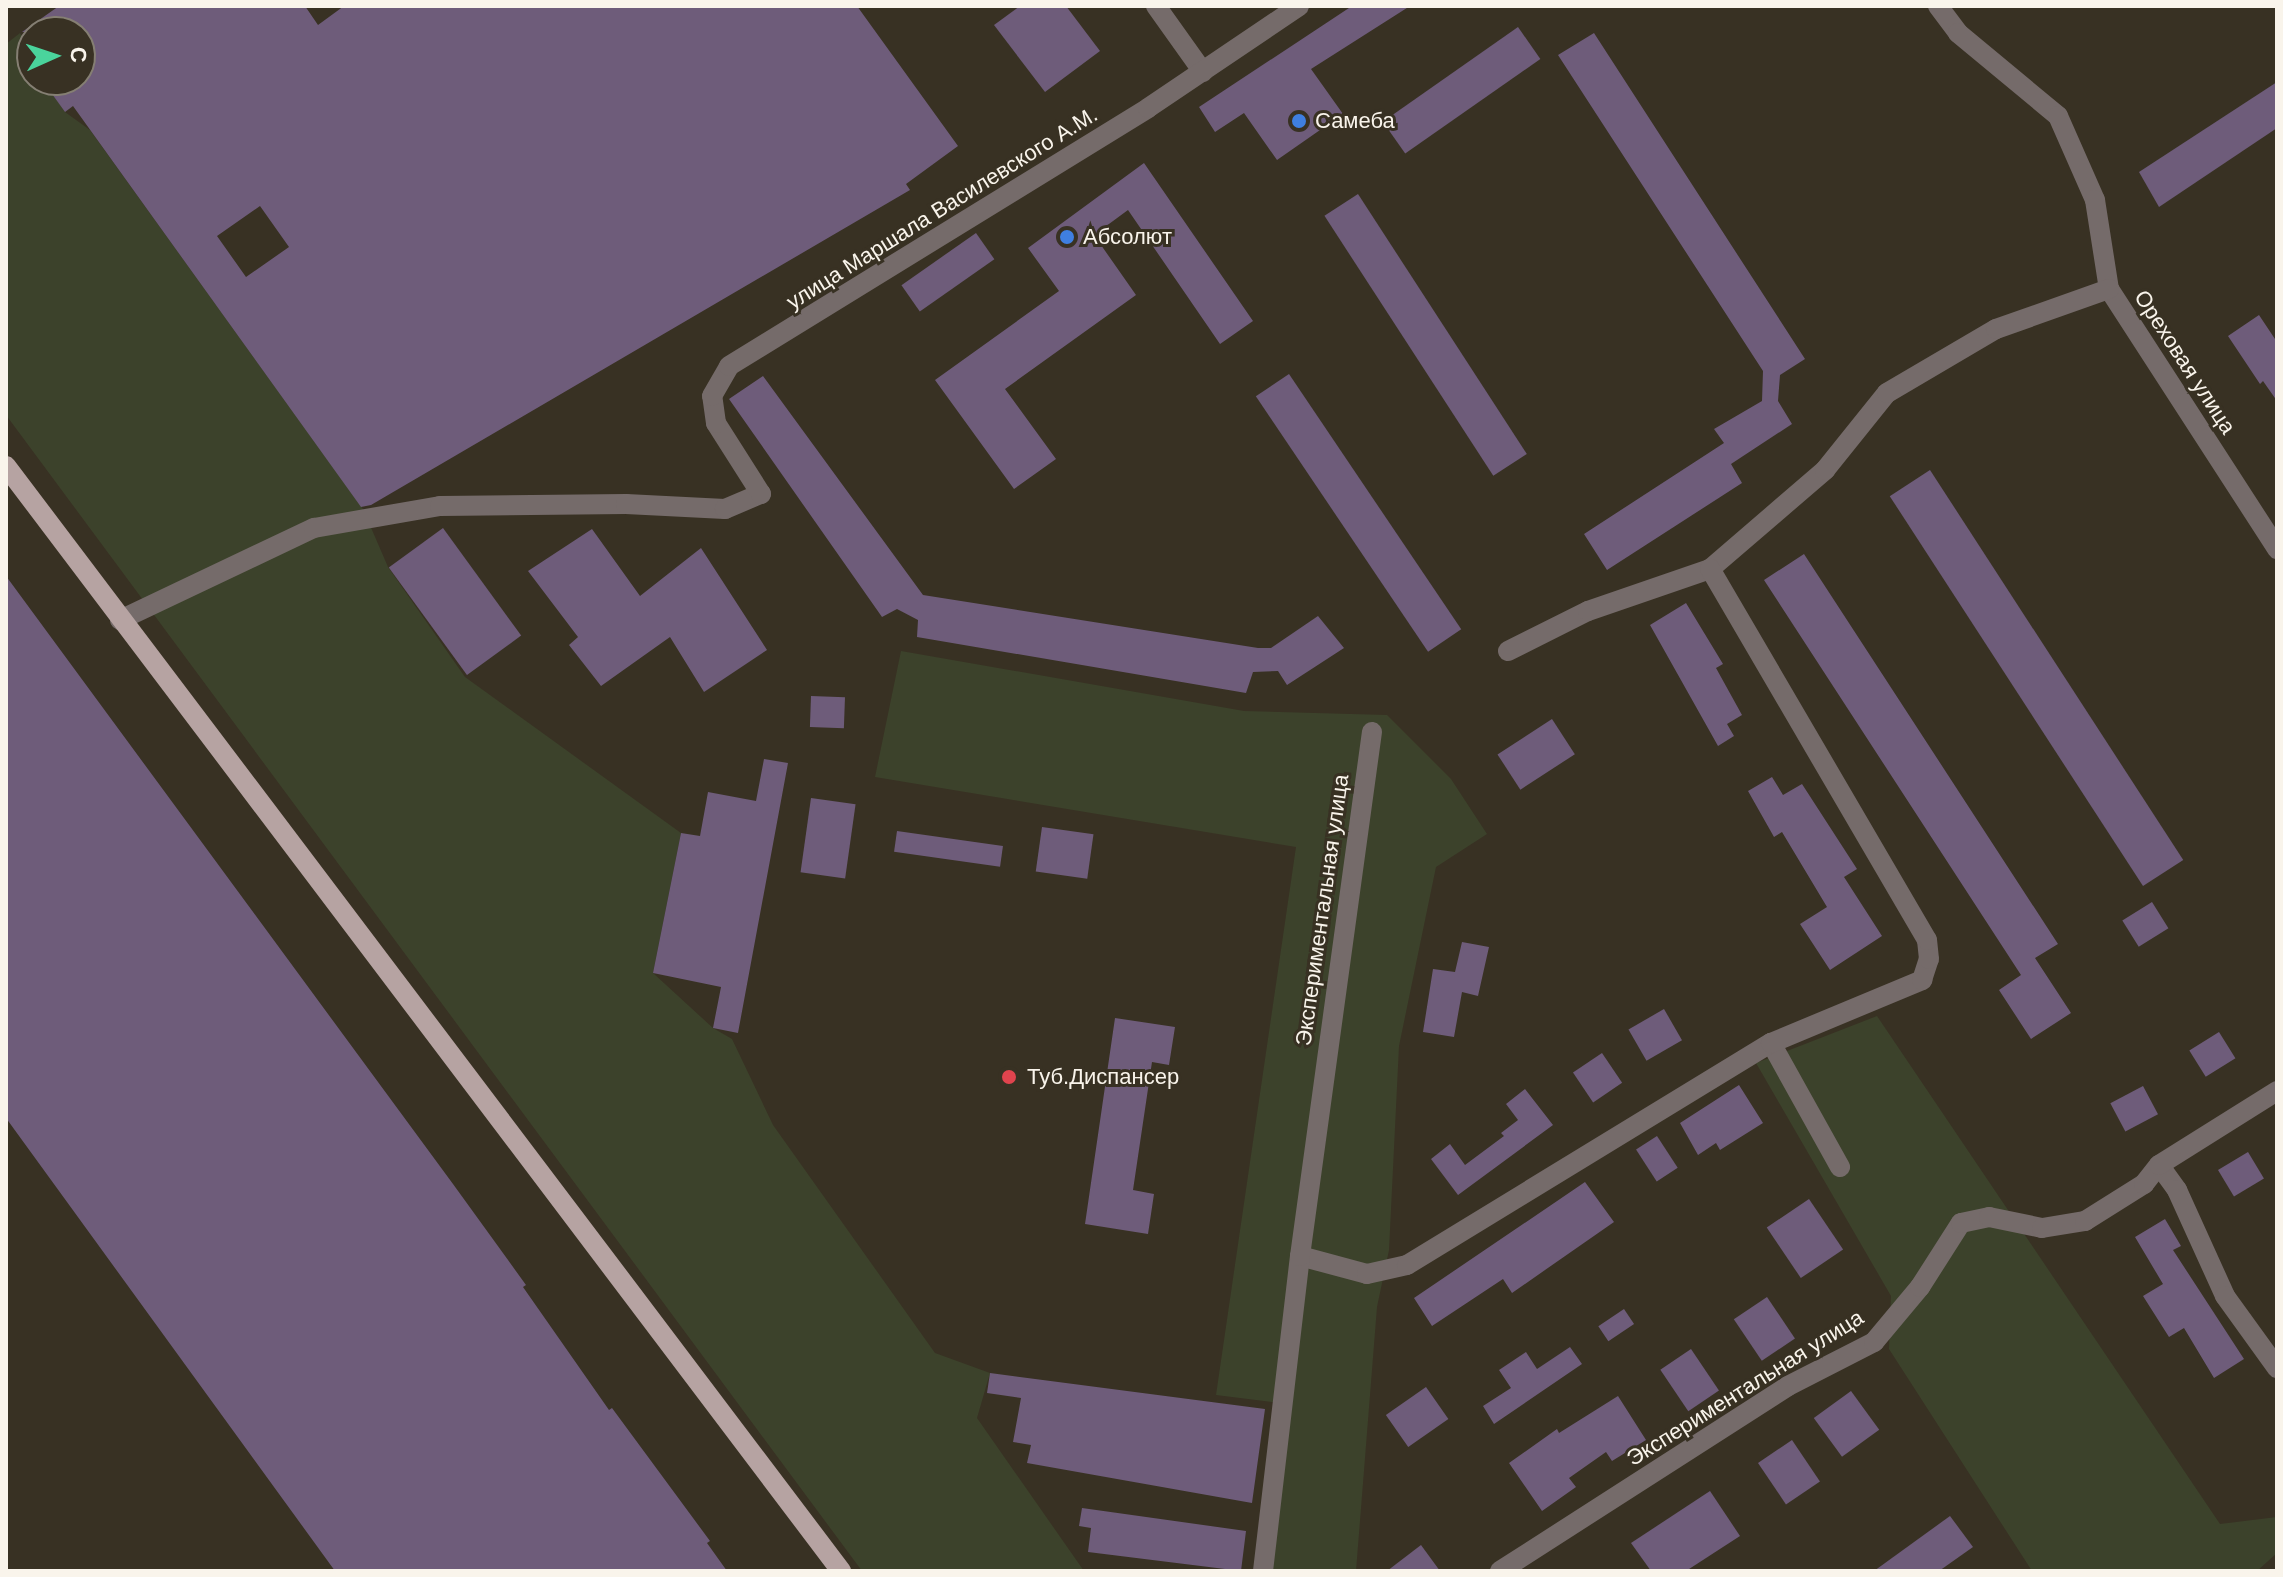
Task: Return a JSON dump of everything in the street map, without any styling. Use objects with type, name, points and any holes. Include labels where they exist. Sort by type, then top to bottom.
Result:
[{"type":"main road","points":[[6,466],[841,1571]]},
{"type":"street","points":[[1156,6],[1203,72]]},
{"type":"street","name":"улица Маршала Василевского А.М.","points":[[120,620],[314,528],[440,506],[626,504],[725,509],[761,494],[716,423],[712,396],[729,366],[1203,72],[1299,6]]},
{"type":"street","name":"Ореховая улица","points":[[1938,6],[1958,33],[2058,116],[2095,200],[2109,289],[2277,549]]},
{"type":"street","points":[[1508,651],[1588,611],[1710,569],[1825,470],[1887,393],[1996,329],[2109,289]]},
{"type":"street","points":[[1300,1256],[1367,1274],[1407,1265],[1771,1043],[1922,980],[1929,959],[1927,940],[1710,569]]},
{"type":"street","name":"Экспериментальная улица","points":[[1263,1571],[1300,1256],[1372,732]]},
{"type":"street","points":[[1771,1043],[1840,1167]]},
{"type":"street","name":"Экспериментальная улица","points":[[1500,1571],[1788,1386],[1874,1342],[1920,1287],[1961,1223],[1989,1217],[2042,1228],[2085,1221],[2144,1184],[2159,1165],[2277,1091]]},
{"type":"street","points":[[2159,1165],[2177,1190],[2225,1296],[2277,1368]]},
{"type":"green space","points":[[16,36],[16,96],[54,96],[65,112],[90,130],[363,509],[388,567],[465,677],[681,833],[653,973],[713,1028],[732,1039],[773,1125],[935,1353],[990,1373],[977,1418],[1084,1571],[862,1571],[6,415],[6,44]]},
{"type":"green space","points":[[901,651],[1244,711],[1387,715],[1451,779],[1487,834],[1436,867],[1399,1046],[1389,1250],[1377,1307],[1356,1571],[1263,1571],[1281,1403],[1216,1395],[1296,847],[875,777]]},
{"type":"green space","points":[[1877,1016],[2220,1524],[2277,1517],[2277,1553],[2257,1571],[2032,1571],[1889,1349],[1891,1296],[1756,1063]]},
{"type":"building","points":[[59,6],[305,6],[318,25],[344,6],[857,6],[958,146],[906,184],[910,190],[371,505],[361,507],[73,106],[65,112],[54,96],[96,96],[96,16],[45,16]],"holes":[[[260,206],[289,247],[246,277],[217,236]]]},
{"type":"building","points":[[1020,6],[1066,6],[1100,51],[1045,92],[994,25]]},
{"type":"building","points":[[1352,6],[1410,6],[1311,69],[1343,114],[1277,160],[1244,113],[1215,132],[1199,107]]},
{"type":"building","points":[[1518,27],[1540,59],[1405,154],[1383,122]]},
{"type":"building","points":[[1594,33],[1805,359],[1780,375],[1778,401],[1792,424],[1731,464],[1742,483],[1607,570],[1584,534],[1724,443],[1714,429],[1762,401],[1763,371],[1558,55]]},
{"type":"building","points":[[2277,82],[2277,128],[2159,207],[2139,172]]},
{"type":"building","points":[[1144,163],[1253,321],[1220,344],[1128,210],[1094,235],[1136,295],[1005,389],[1056,459],[1014,489],[935,380],[1059,291],[1028,248]]},
{"type":"building","points":[[1358,194],[1527,454],[1493,476],[1324,216]]},
{"type":"building","points":[[976,233],[994,259],[920,311],[901,285]]},
{"type":"building","points":[[2259,315],[2277,342],[2277,401],[2263,381],[2260,384],[2228,336]]},
{"type":"building","points":[[1289,374],[1461,629],[1428,652],[1256,396]]},
{"type":"building","points":[[763,376],[923,595],[1258,648],[1271,648],[1318,616],[1344,648],[1287,685],[1278,671],[1253,672],[1246,693],[917,637],[918,620],[897,609],[882,617],[729,399]]},
{"type":"building","points":[[1930,470],[2183,860],[2143,886],[1890,496]]},
{"type":"building","points":[[443,528],[521,636],[467,675],[389,567]]},
{"type":"building","points":[[592,529],[640,596],[701,548],[767,650],[704,692],[670,637],[601,686],[569,645],[578,637],[528,571]]},
{"type":"building","points":[[1804,554],[2058,944],[2035,958],[2071,1013],[2031,1039],[1999,990],[2021,975],[1764,580]]},
{"type":"building","points":[[6,576],[453,1184],[526,1285],[523,1287],[609,1410],[612,1408],[710,1541],[707,1543],[727,1571],[335,1571],[6,1118]]},
{"type":"building","points":[[1686,603],[1723,664],[1716,668],[1742,715],[1727,724],[1734,736],[1718,746],[1650,625]]},
{"type":"building","points":[[811,696],[845,697],[844,728],[810,727]]},
{"type":"building","points":[[1552,719],[1575,754],[1520,790],[1497,754]]},
{"type":"building","points":[[764,759],[788,763],[738,1033],[713,1028],[721,987],[653,973],[681,833],[700,836],[708,792],[756,801]]},
{"type":"building","points":[[1772,777],[1783,795],[1802,784],[1857,869],[1844,877],[1882,936],[1830,970],[1800,924],[1827,907],[1782,832],[1774,837],[1748,791]]},
{"type":"building","points":[[811,798],[856,804],[845,879],[801,872]]},
{"type":"building","points":[[1042,827],[1093,834],[1087,879],[1036,872]]},
{"type":"building","points":[[897,831],[1003,846],[1000,867],[894,852]]},
{"type":"building","points":[[2152,902],[2168,928],[2139,947],[2122,921]]},
{"type":"building","points":[[1462,942],[1489,947],[1478,996],[1462,992],[1454,1037],[1423,1032],[1433,969],[1455,972]]},
{"type":"building","points":[[1664,1009],[1682,1040],[1646,1061],[1628,1030]]},
{"type":"building","points":[[1115,1018],[1175,1027],[1169,1065],[1152,1062],[1133,1190],[1154,1194],[1148,1234],[1085,1224]]},
{"type":"building","points":[[2219,1032],[2235,1058],[2206,1077],[2189,1051]]},
{"type":"building","points":[[1602,1053],[1622,1083],[1593,1102],[1573,1073]]},
{"type":"building","points":[[1739,1085],[1763,1123],[1720,1150],[1716,1143],[1698,1155],[1680,1123]]},
{"type":"building","points":[[2143,1086],[2158,1114],[2125,1132],[2110,1103]]},
{"type":"building","points":[[1525,1089],[1553,1125],[1458,1195],[1431,1159],[1450,1144],[1465,1165],[1504,1136],[1501,1133],[1518,1120],[1506,1104]]},
{"type":"building","points":[[1657,1136],[1678,1168],[1657,1181],[1636,1150]]},
{"type":"building","points":[[2248,1152],[2264,1179],[2234,1197],[2218,1170]]},
{"type":"building","points":[[1585,1182],[1614,1222],[1512,1293],[1503,1279],[1432,1326],[1414,1298]]},
{"type":"building","points":[[1809,1199],[1843,1250],[1801,1278],[1767,1228]]},
{"type":"building","points":[[2165,1219],[2181,1246],[2173,1250],[2244,1359],[2214,1378],[2184,1328],[2169,1337],[2143,1296],[2163,1284],[2135,1237]]},
{"type":"building","points":[[1767,1297],[1795,1338],[1762,1361],[1734,1319]]},
{"type":"building","points":[[1624,1309],[1634,1324],[1608,1341],[1598,1326]]},
{"type":"building","points":[[1570,1347],[1582,1364],[1494,1424],[1483,1406],[1511,1388],[1499,1370],[1526,1352],[1537,1369]]},
{"type":"building","points":[[1691,1349],[1719,1390],[1688,1411],[1660,1370]]},
{"type":"building","points":[[990,1373],[1265,1409],[1252,1503],[1027,1463],[1031,1445],[1013,1442],[1021,1398],[987,1393]]},
{"type":"building","points":[[1426,1387],[1448,1419],[1408,1447],[1386,1415]]},
{"type":"building","points":[[1851,1391],[1879,1430],[1842,1457],[1814,1418]]},
{"type":"building","points":[[1618,1396],[1646,1440],[1612,1461],[1606,1452],[1569,1478],[1576,1487],[1542,1511],[1509,1463],[1557,1429],[1559,1433]]},
{"type":"building","points":[[1792,1440],[1820,1481],[1786,1504],[1758,1463]]},
{"type":"building","points":[[1710,1491],[1740,1536],[1686,1571],[1651,1571],[1631,1543]]},
{"type":"building","points":[[1082,1508],[1246,1531],[1241,1571],[1088,1552],[1091,1528],[1079,1526]]},
{"type":"building","points":[[1950,1516],[1973,1547],[1939,1571],[1874,1571]]},
{"type":"building","points":[[1421,1545],[1440,1571],[1387,1571]]},
{"type":"place","name":"Самеба","points":[[1299,121]]},
{"type":"place","name":"Абсолют","points":[[1067,237]]},
{"type":"place","name":"Туб.Диспансер","points":[[1009,1077]]}]
